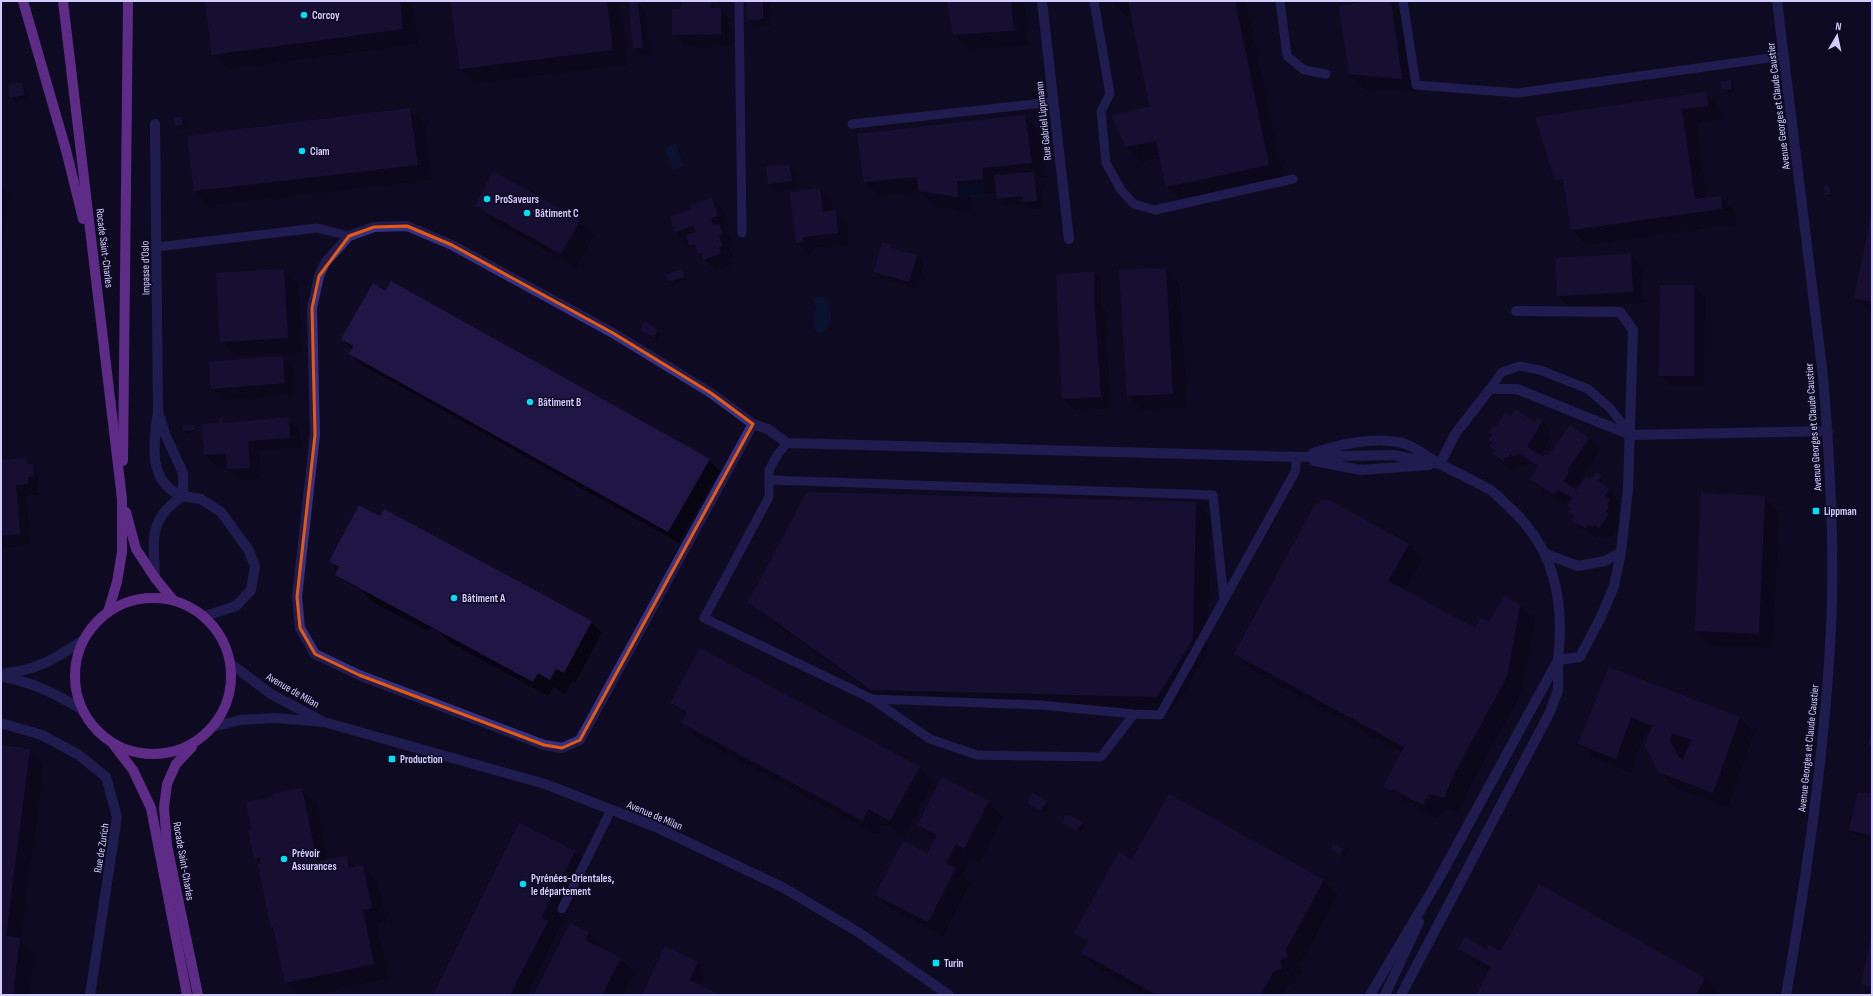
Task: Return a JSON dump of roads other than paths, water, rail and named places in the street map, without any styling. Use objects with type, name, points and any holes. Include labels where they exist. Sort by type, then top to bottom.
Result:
[{"type":"main road","points":[[23,1],[66,150],[94,263]]},
{"type":"main road","name":"Rocade Saint-Charles","points":[[63,1],[122,499],[122,552],[117,582],[108,612]]},
{"type":"main road","points":[[122,499],[128,1]]},
{"type":"main road","name":"Rocade Saint-Charles","points":[[122,499],[136,549],[154,578],[173,600]]},
{"type":"main road","points":[[150,597],[173,600],[190,606],[205,616],[217,630],[223,641],[231,664],[231,687],[225,708],[213,727],[199,740],[179,751],[157,755],[134,753],[113,744],[94,729],[81,709],[75,686],[75,663],[82,641],[93,625],[108,612],[128,601],[150,597]]},
{"type":"main road","name":"Rocade Saint-Charles","points":[[198,995],[166,845],[164,808],[167,784],[176,764],[199,740]]},
{"type":"main road","name":"Rocade Saint-Charles","points":[[113,744],[133,770],[151,808],[187,995]]},
{"type":"street","name":"Rue Gabriel Lippmann","points":[[1042,1],[1069,239]]},
{"type":"street","name":"Avenue Georges et Claude Caustier","points":[[1777,1],[1822,369],[1828,431],[1832,561],[1831,628],[1826,700],[1812,821],[1786,995]]},
{"type":"street","name":"Impasse d'Oslo","points":[[155,124],[158,411]]},
{"type":"street","points":[[753,424],[580,740],[562,748],[544,745],[359,675],[315,654],[300,628],[297,597],[315,435],[312,308],[319,276],[325,263],[349,236],[374,227],[407,226],[452,244],[613,333],[711,392],[753,424],[768,430],[787,443],[1296,457],[1393,455],[1440,464]]},
{"type":"street","points":[[1516,311],[1620,312],[1633,330],[1631,435],[1628,489],[1621,552],[1614,586],[1601,617],[1580,657],[1558,660]]},
{"type":"street","points":[[1440,464],[1455,434],[1490,389],[1516,389],[1631,435],[1828,431]]},
{"type":"street","points":[[158,411],[165,434],[183,473],[183,496]]},
{"type":"street","points":[[158,411],[153,445],[155,463],[160,477],[173,492],[183,496],[201,499],[221,512],[248,549],[255,566],[252,590],[236,606],[205,616]]},
{"type":"street","points":[[1296,457],[1353,442],[1391,440],[1417,448],[1440,464],[1490,490],[1523,519],[1546,554],[1558,600],[1561,631],[1558,660],[1558,690],[1550,712],[1401,995]]},
{"type":"street","points":[[1296,457],[1361,470],[1440,464]]},
{"type":"street","points":[[154,578],[154,536],[157,521],[170,504],[183,496]]},
{"type":"street","points":[[1546,554],[1578,566],[1605,561],[1621,552]]},
{"type":"street","points":[[1,675],[24,672],[48,663],[82,641]]},
{"type":"street","points":[[1370,995],[1437,882],[1558,660]]},
{"type":"street","name":"Avenue de Milan","points":[[231,664],[271,694],[324,722]]},
{"type":"street","points":[[1,675],[25,681],[48,690],[81,709]]},
{"type":"street","name":"Avenue de Milan","points":[[213,727],[240,720],[274,718],[324,722],[545,784],[656,827],[784,888],[858,932],[949,995]]},
{"type":"street","name":"Rue de Zurich","points":[[1,723],[42,736],[79,755],[106,777],[110,788],[118,817],[90,995]]},
{"type":"street","points":[[1385,995],[1437,882]]},
{"type":"lane","points":[[739,1],[742,233]]},
{"type":"lane","points":[[1094,1],[1110,94],[1101,111],[1106,163],[1121,190],[1134,204],[1155,210],[1294,179]]},
{"type":"lane","points":[[1280,1],[1287,56],[1304,70],[1326,74]]},
{"type":"lane","points":[[1403,1],[1416,86],[1518,93],[1784,56]]},
{"type":"lane","points":[[852,124],[1053,102]]},
{"type":"lane","points":[[157,247],[317,228],[349,236]]},
{"type":"lane","points":[[1490,389],[1502,372],[1520,366],[1540,370],[1588,389],[1610,408],[1631,435]]},
{"type":"lane","points":[[787,443],[778,454],[769,470],[769,497],[704,618],[872,699],[930,739],[977,755],[1101,757],[1134,714]]},
{"type":"lane","points":[[872,699],[1041,705],[1160,715],[1295,472],[1296,457]]},
{"type":"lane","points":[[769,480],[1213,495],[1224,600]]},
{"type":"lane","points":[[562,909],[611,810]]},
{"type":"water","points":[[676,144],[683,166],[673,170],[665,148]]},
{"type":"water","points":[[984,182],[985,195],[962,198],[960,186]]},
{"type":"water","points":[[817,296],[823,297],[829,306],[831,313],[827,329],[821,333],[817,332],[814,327],[816,309],[814,299]]},
{"type":"place","name":"Corcoy","points":[[304,15]]},
{"type":"place","name":"Ciam","points":[[302,151]]},
{"type":"place","name":"ProSaveurs","points":[[487,199]]},
{"type":"place","name":"Bâtiment C","points":[[527,213]]},
{"type":"place","name":"Bâtiment B","points":[[530,402]]},
{"type":"place","name":"Lippman","points":[[1816,511]]},
{"type":"place","name":"Bâtiment A","points":[[454,598]]},
{"type":"place","name":"Production","points":[[392,759]]},
{"type":"place","name":"Prévoir Assurances","points":[[284,859]]},
{"type":"place","name":"Pyrénées-Orientales, le département","points":[[523,884]]},
{"type":"place","name":"Turin","points":[[936,963]]}]
